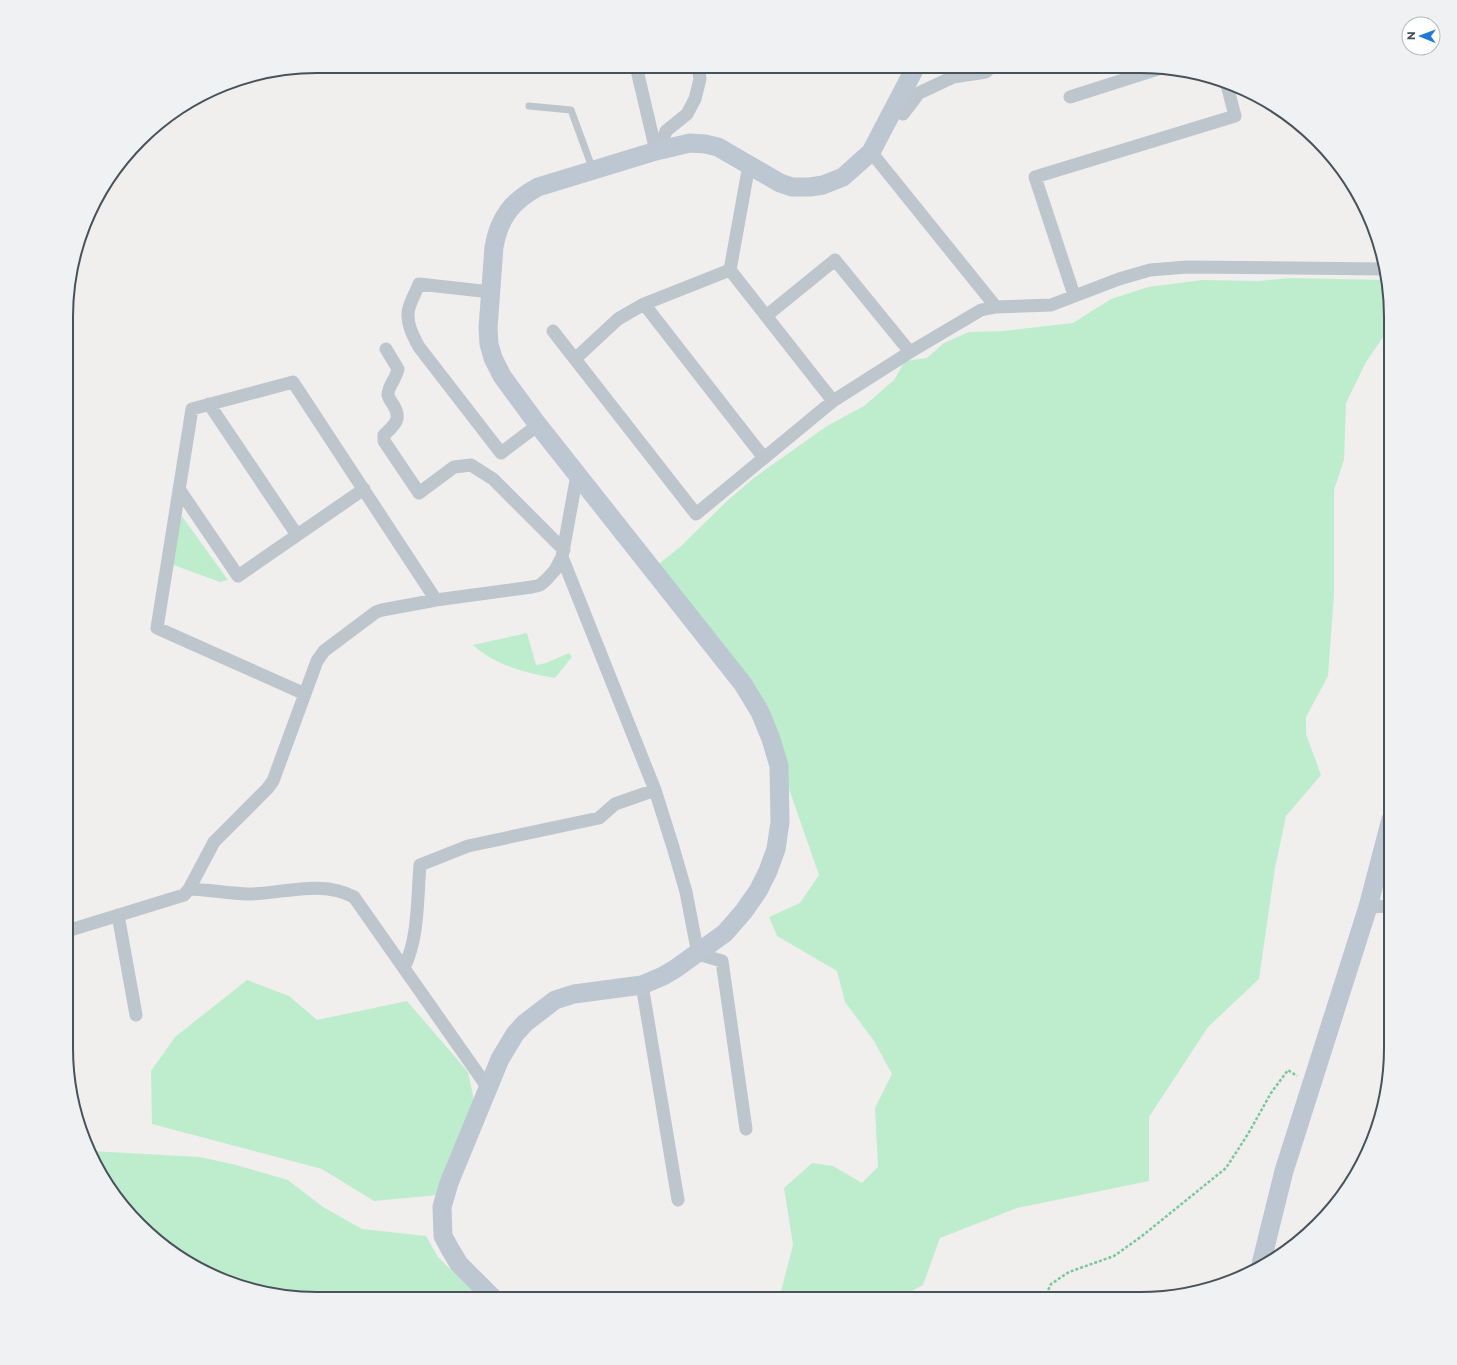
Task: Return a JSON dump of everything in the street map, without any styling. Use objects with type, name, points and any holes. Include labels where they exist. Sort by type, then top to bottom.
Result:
[{"type":"street","points":[[638,73],[657,151]]},
{"type":"street","points":[[657,151],[666,131],[686,114],[694,99],[700,79],[699,73]]},
{"type":"street","points":[[487,1292],[459,1264],[444,1236],[442,1207],[449,1183],[500,1059],[514,1034],[525,1023],[555,1000],[574,994],[642,985],[663,976],[698,954],[725,933],[744,911],[758,891],[768,871],[776,849],[780,822],[779,766],[771,739],[760,712],[743,684],[538,425],[502,376],[493,358],[489,344],[488,328],[496,236],[504,216],[514,203],[525,194],[538,188],[593,170],[690,143],[718,147],[780,183],[792,187],[823,185],[843,177],[871,152],[912,73]]},
{"type":"street","points":[[895,108],[903,114],[919,93],[953,77],[979,73]]},
{"type":"street","points":[[1070,97],[1145,73]]},
{"type":"street","points":[[1074,295],[1035,177],[1235,116],[1228,90]]},
{"type":"street","points":[[871,152],[996,307]]},
{"type":"street","points":[[749,165],[730,270],[833,401]]},
{"type":"street","points":[[766,316],[835,260],[910,352]]},
{"type":"street","points":[[553,331],[696,514],[833,401],[910,352],[981,310],[996,307],[1051,305],[1074,295],[1150,270],[1187,267],[1379,269]]},
{"type":"street","points":[[575,359],[618,319],[644,304],[730,270]]},
{"type":"street","points":[[491,292],[419,284],[408,308],[408,321],[412,334],[419,347],[501,453],[538,425]]},
{"type":"street","points":[[644,304],[764,458]]},
{"type":"street","points":[[386,349],[398,369],[388,396],[398,412],[398,419],[384,435],[384,441],[419,494],[454,467],[471,465],[493,478],[563,554],[655,790],[674,847],[686,892],[698,954]]},
{"type":"street","points":[[305,694],[157,628],[192,409],[293,382],[436,600]]},
{"type":"street","points":[[208,404],[297,536]]},
{"type":"street","points":[[73,929],[184,894],[189,889],[214,842],[273,780],[317,661],[324,651],[376,612],[436,600],[532,587],[540,585],[546,580],[555,570],[563,554],[578,476]]},
{"type":"street","points":[[179,490],[238,576],[364,489]]},
{"type":"street","points":[[404,968],[410,955],[415,931],[420,866],[468,846],[599,818],[615,804],[655,790]]},
{"type":"street","points":[[1262,1259],[1284,1171],[1368,908],[1384,846]]},
{"type":"street","points":[[189,889],[249,894],[300,889],[326,889],[345,892],[354,897],[488,1088]]},
{"type":"street","points":[[1368,908],[1384,907]]},
{"type":"street","points":[[118,914],[136,1015]]},
{"type":"street","points":[[698,954],[722,961],[746,1129]]},
{"type":"street","points":[[642,985],[678,1200]]},
{"type":"lane","points":[[529,106],[570,110],[593,170]]},
{"type":"path","points":[[1047,1292],[1051,1284],[1069,1272],[1114,1256],[1142,1236],[1226,1168],[1248,1134],[1271,1093],[1288,1070],[1312,1086]]},
{"type":"green space","points":[[1290,278],[1381,280],[1384,336],[1366,362],[1346,403],[1344,460],[1334,490],[1334,594],[1328,676],[1306,717],[1306,734],[1321,775],[1286,816],[1275,868],[1259,979],[1208,1027],[1149,1117],[1149,1181],[1017,1208],[940,1238],[923,1285],[910,1292],[781,1292],[793,1245],[784,1188],[812,1163],[833,1166],[862,1183],[878,1167],[875,1108],[892,1074],[874,1041],[845,1002],[837,971],[777,936],[769,917],[800,903],[819,875],[774,746],[654,568],[680,547],[726,502],[755,477],[827,426],[864,406],[894,380],[905,361],[927,358],[944,343],[969,332],[1003,331],[1073,323],[1111,299],[1148,287],[1202,280],[1259,281]]},
{"type":"green space","points":[[176,508],[228,580],[220,582],[168,563]]},
{"type":"green space","points":[[527,633],[536,665],[546,663],[569,653],[572,657],[555,678],[522,671],[501,663],[491,658],[473,645]]},
{"type":"green space","points":[[247,980],[289,996],[317,1020],[407,1001],[468,1072],[474,1100],[438,1195],[374,1201],[322,1169],[152,1124],[151,1071],[175,1037]]},
{"type":"green space","points":[[96,1151],[200,1157],[236,1165],[288,1180],[323,1207],[362,1229],[426,1236],[438,1257],[474,1292],[317,1292],[285,1290],[254,1284],[209,1267],[168,1242],[144,1221],[123,1197]]}]
